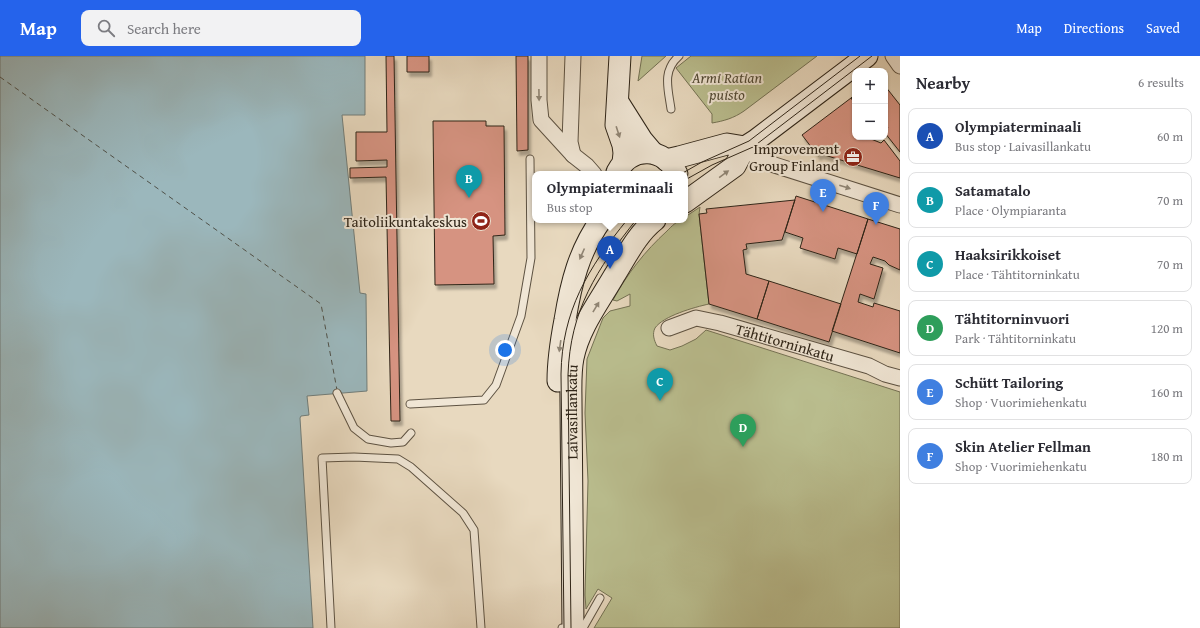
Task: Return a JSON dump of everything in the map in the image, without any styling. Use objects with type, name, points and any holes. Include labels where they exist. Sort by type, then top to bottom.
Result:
[{"type":"main road","points":[[619,168],[624,153],[623,145],[616,126],[620,56]]},
{"type":"main road","points":[[688,200],[735,166],[745,147],[762,136],[866,56]]},
{"type":"main road","points":[[618,102],[642,140],[665,162]]},
{"type":"main road","points":[[619,168],[634,155],[646,152],[665,162],[727,144],[745,147]]},
{"type":"main road","name":"Laivasillankatu","points":[[561,628],[558,402],[559,355],[568,300],[576,269],[590,236],[599,223]]},
{"type":"main road","name":"Laivasillankatu","points":[[573,628],[571,390],[573,358],[578,341],[593,311],[634,244],[651,223]]},
{"type":"street","points":[[539,56],[539,100],[541,120],[573,155],[591,171]]},
{"type":"street","points":[[573,56],[570,142],[573,155]]},
{"type":"street","points":[[893,56],[900,66]]},
{"type":"street","points":[[745,147],[762,161],[900,205]]},
{"type":"street","name":"Tähtitorninkatu","points":[[669,328],[696,318],[712,321],[869,366],[885,374],[900,378]]},
{"type":"lane","points":[[671,109],[667,75],[672,62],[679,56]]},
{"type":"lane","points":[[410,404],[484,400],[496,385],[521,316],[531,258],[530,159]]},
{"type":"lane","points":[[337,393],[354,428],[368,439],[391,443],[403,442],[411,432]]},
{"type":"lane","points":[[331,628],[322,458],[354,457],[398,459],[411,467],[463,513],[474,530],[481,628]]},
{"type":"lane","points":[[561,628],[583,628],[600,598]]},
{"type":"green space","name":"Armi Ratian puisto","points":[[642,56],[666,56],[638,81]]},
{"type":"green space","name":"Armi Ratian puisto","points":[[691,56],[817,56],[740,113],[729,119],[712,123],[712,114],[676,68]]},
{"type":"green space","points":[[700,207],[699,214],[709,304],[672,316],[659,324],[655,328],[654,332],[654,339],[657,346],[670,350],[696,339],[706,330],[900,392],[900,628],[594,628],[612,598],[598,589],[586,609],[585,595],[588,481],[585,413],[587,359],[603,318],[610,311],[630,306],[630,294],[617,301],[613,300],[630,272],[651,247],[671,227],[676,223],[688,223],[688,215]]},
{"type":"water","points":[[0,56],[365,56],[365,115],[342,115],[360,293],[366,294],[367,391],[307,396],[309,415],[301,416],[300,418],[313,628],[0,628]]},
{"type":"building","points":[[386,56],[394,56],[400,421],[391,421],[386,177],[350,178],[350,168],[387,167],[387,160],[356,161],[356,132],[387,132]]},
{"type":"building","points":[[407,56],[429,56],[429,72],[407,72]]},
{"type":"building","points":[[516,56],[528,56],[528,150],[517,151]]},
{"type":"building","points":[[888,90],[900,105],[900,152],[888,137]]},
{"type":"building","points":[[851,98],[852,140],[874,140],[881,143],[884,140],[900,161],[900,178],[821,154],[818,156],[802,135]]},
{"type":"building","points":[[433,121],[486,121],[486,126],[504,126],[505,235],[493,236],[494,284],[435,285]]},
{"type":"building","points":[[796,196],[868,219],[857,254],[838,248],[835,259],[800,248],[803,238],[785,232]]},
{"type":"building","points":[[795,200],[782,240],[746,244],[747,249],[743,250],[746,274],[769,281],[757,319],[709,304],[699,214],[707,213],[706,209]]},
{"type":"building","points":[[868,219],[900,229],[900,270],[889,265],[885,261],[873,257],[870,264],[883,268],[874,299],[860,294],[858,302],[873,307],[874,303],[900,311],[900,353],[832,331]]},
{"type":"building","points":[[769,281],[841,304],[829,342],[757,319]]},
{"type":"ferry route","points":[[0,77],[321,304],[337,390]]},
{"type":"tram line","points":[[686,171],[702,162],[749,141],[860,56]]},
{"type":"tram line","points":[[688,178],[712,165],[753,147],[872,56]]},
{"type":"tram line","points":[[564,628],[561,374],[566,330],[572,310],[589,273],[600,255],[625,223]]},
{"type":"tram line","points":[[571,628],[568,375],[570,352],[574,330],[580,310],[588,292],[609,256],[634,223]]},
{"type":"place","name":"Improvement Group Finland","points":[[853,157]]},
{"type":"place","name":"Satamatalo","points":[[469,198]]},
{"type":"place","name":"Schütt Tailoring","points":[[823,212]]},
{"type":"place","name":"Taitoliikuntakeskus","points":[[481,221]]},
{"type":"place","name":"Skin Atelier Fellman","points":[[876,225]]},
{"type":"place","name":"Olympiaterminaali","points":[[610,269]]},
{"type":"place","name":"Haaksirikkoiset","points":[[660,401]]},
{"type":"place","name":"Tähtitorninvuori","points":[[743,447]]}]
